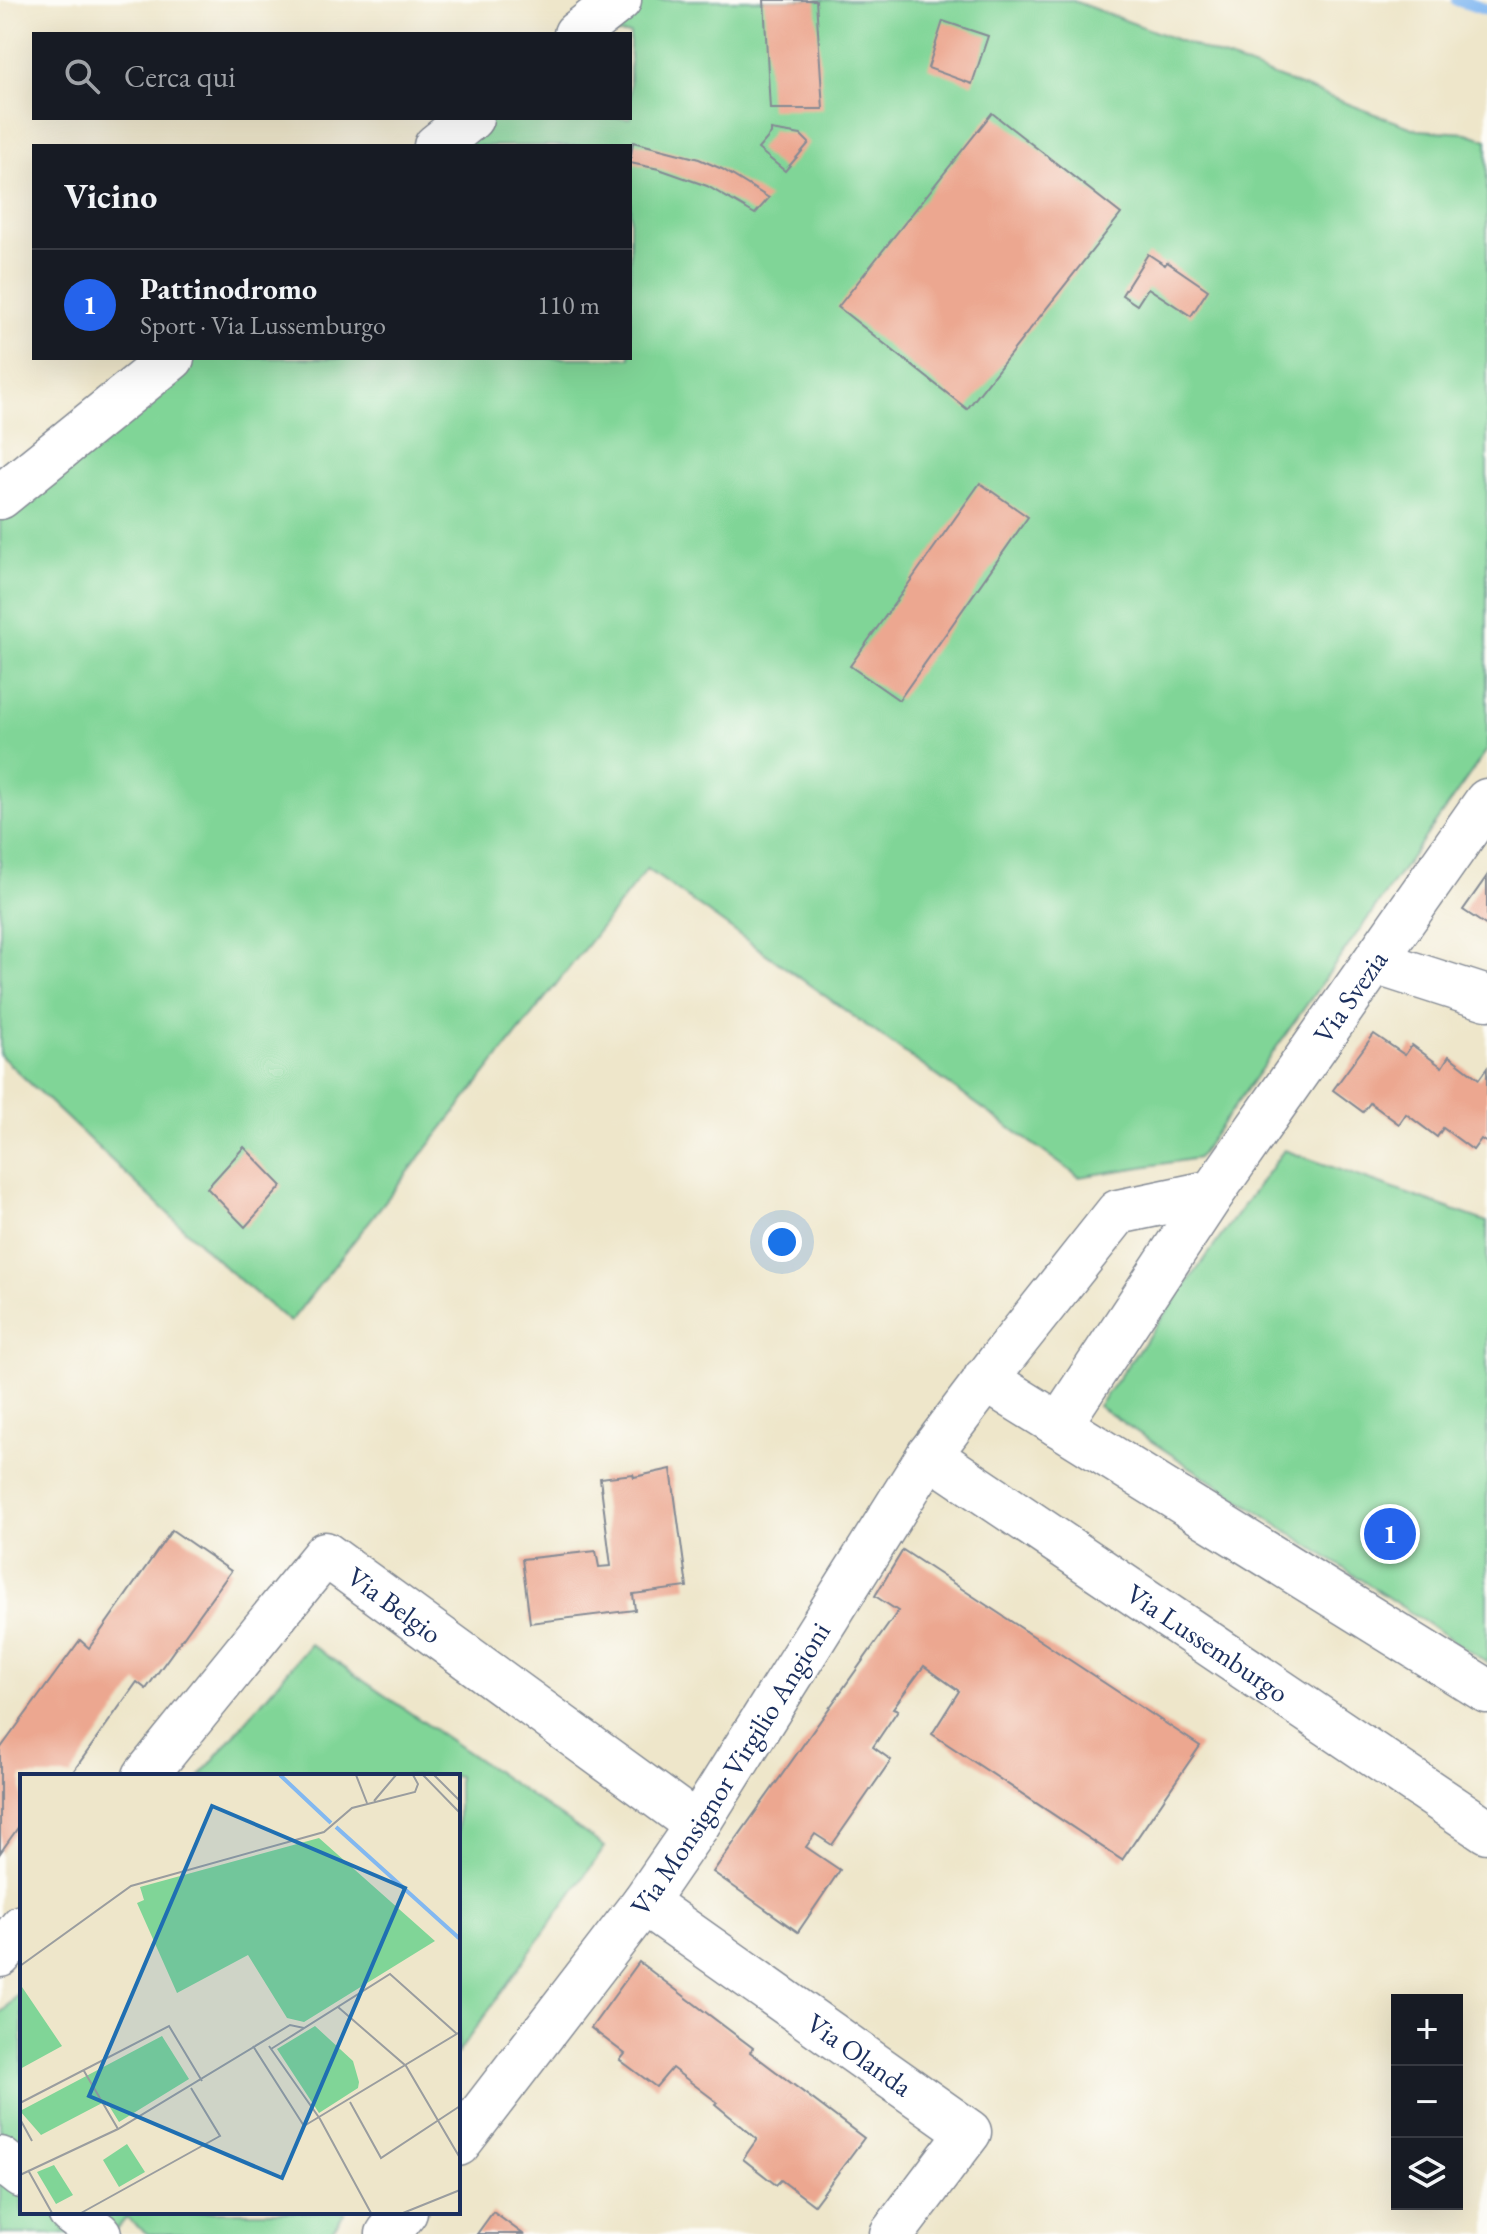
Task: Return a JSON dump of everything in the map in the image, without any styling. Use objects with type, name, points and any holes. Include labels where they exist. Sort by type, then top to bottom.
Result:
[{"type":"street","points":[[579,32],[619,0]]},
{"type":"street","points":[[438,144],[468,120]]},
{"type":"street","points":[[0,497],[170,360]]},
{"type":"street","name":"Via Svezia","points":[[1059,1425],[1213,1192],[1487,801]]},
{"type":"street","points":[[1375,962],[1487,998]]},
{"type":"street","points":[[1213,1192],[1118,1212],[985,1379],[1487,1691]]},
{"type":"street","name":"Via Monsignor Virgilio Angioni","points":[[460,2141],[644,1902],[697,1825],[929,1455],[985,1379]]},
{"type":"street","name":"Via Lussemburgo","points":[[929,1455],[1487,1831]]},
{"type":"street","name":"Via Belgio","points":[[147,1774],[325,1554],[697,1825]]},
{"type":"street","name":"Via Olanda","points":[[644,1902],[969,2132],[892,2234]]},
{"type":"street","points":[[0,1955],[20,1930]]},
{"type":"street","points":[[0,2159],[20,2174]]},
{"type":"street","points":[[73,2214],[99,2234]]},
{"type":"street","points":[[388,2234],[403,2214]]},
{"type":"green space","points":[[636,0],[1071,0],[1418,130],[1467,133],[1487,140],[1487,750],[1198,1158],[1079,1177],[647,869],[290,1322],[229,1271],[0,1055],[0,515],[183,360],[632,360],[632,144],[450,144],[480,120],[632,120],[632,32],[592,32]]},
{"type":"green space","points":[[1284,1150],[1487,1222],[1487,1663],[1098,1406]]},
{"type":"green space","points":[[310,1644],[605,1847],[460,2050],[460,1774],[202,1774]]},
{"type":"green space","points":[[20,1991],[20,2214],[344,2214],[329,2234],[148,2234],[126,2218],[113,2234],[0,2234],[0,2015]]},
{"type":"building","points":[[764,0],[816,0],[823,109],[770,109]]},
{"type":"building","points":[[943,21],[988,36],[972,84],[928,68]]},
{"type":"building","points":[[992,113],[1121,214],[967,409],[838,307]]},
{"type":"building","points":[[771,130],[801,135],[809,143],[785,171],[758,149]]},
{"type":"building","points":[[633,142],[699,159],[722,169],[769,198],[755,214],[707,186],[659,169],[632,163]]},
{"type":"building","points":[[1148,254],[1165,265],[1167,262],[1208,290],[1191,316],[1148,288],[1137,305],[1122,295]]},
{"type":"building","points":[[980,483],[1028,517],[899,700],[850,666]]},
{"type":"building","points":[[1487,876],[1487,926],[1463,910]]},
{"type":"building","points":[[1374,1034],[1405,1055],[1412,1045],[1442,1067],[1449,1056],[1479,1079],[1487,1068],[1487,1143],[1481,1139],[1473,1150],[1443,1128],[1437,1137],[1406,1114],[1399,1124],[1370,1103],[1363,1112],[1333,1090]]},
{"type":"building","points":[[244,1147],[282,1186],[245,1227],[207,1188]]},
{"type":"building","points":[[671,1469],[687,1587],[633,1594],[635,1610],[530,1623],[522,1559],[596,1551],[599,1567],[611,1566],[600,1478],[633,1474],[634,1477]]},
{"type":"building","points":[[172,1530],[231,1571],[146,1689],[137,1682],[71,1774],[20,1774],[20,1825],[0,1853],[0,1749],[80,1640],[89,1648]]},
{"type":"building","points":[[903,1550],[1200,1746],[1122,1860],[932,1734],[959,1691],[924,1666],[893,1708],[898,1710],[873,1747],[891,1760],[832,1845],[815,1834],[806,1847],[840,1870],[798,1932],[713,1872],[898,1611],[875,1596]]},
{"type":"building","points":[[639,1962],[753,2048],[750,2052],[864,2138],[814,2205],[781,2180],[776,2185],[743,2159],[757,2139],[715,2104],[717,2102],[672,2068],[656,2087],[620,2060],[625,2054],[591,2028]]},
{"type":"building","points":[[493,2212],[523,2234],[477,2234]]},
{"type":"waterway","points":[[1457,0],[1487,10]]},
{"type":"place","name":"Pattinodromo","points":[[1390,1534]]}]
